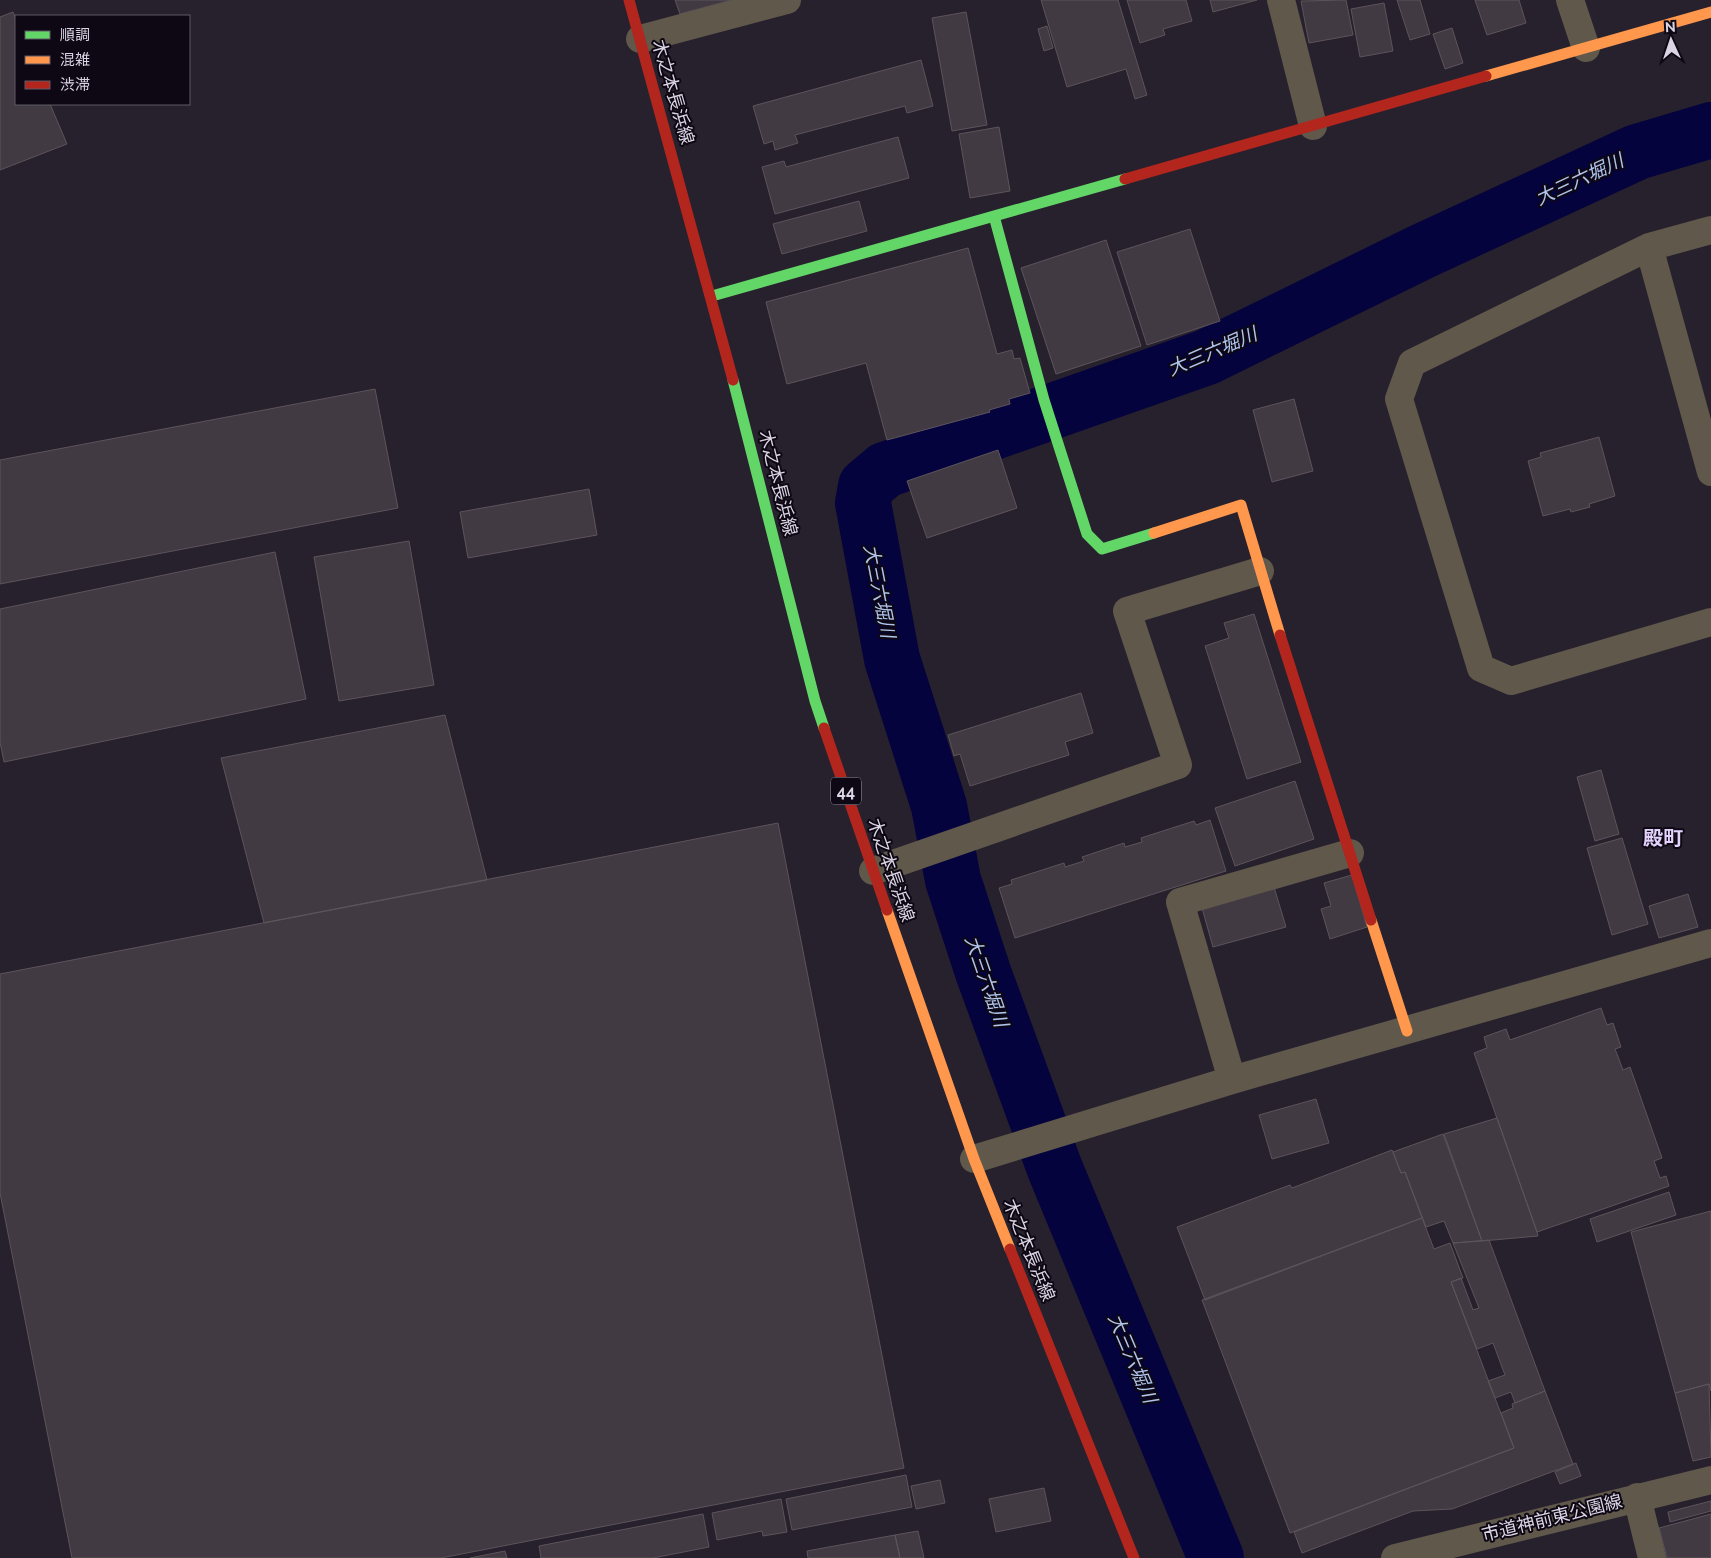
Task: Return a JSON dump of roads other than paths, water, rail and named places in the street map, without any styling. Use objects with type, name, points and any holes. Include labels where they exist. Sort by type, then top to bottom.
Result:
[{"type":"street","name":"木之本長浜線","points":[[629,0],[712,296],[815,700],[974,1159],[1134,1558]]},
{"type":"street","points":[[640,39],[787,0]]},
{"type":"street","points":[[1281,0],[1313,126]]},
{"type":"street","points":[[1570,0],[1586,48]]},
{"type":"street","points":[[712,296],[1711,12]]},
{"type":"street","points":[[994,216],[1044,400],[1088,534],[1102,549],[1242,504],[1256,549],[1260,571],[1407,1031]]},
{"type":"street","points":[[1711,230],[1649,246],[1412,363],[1399,399],[1481,668],[1511,681],[1711,622]]},
{"type":"street","points":[[1649,246],[1711,472]]},
{"type":"street","points":[[873,871],[1178,765],[1127,611],[1260,571]]},
{"type":"street","points":[[1232,1080],[1180,902],[1350,853]]},
{"type":"street","points":[[974,1159],[1232,1080],[1711,943]]},
{"type":"street","name":"市道神前東公園線","points":[[1395,1558],[1473,1548],[1637,1497],[1711,1480]]},
{"type":"street","points":[[1637,1497],[1652,1558]]},
{"type":"waterway","name":"大三六堀川","points":[[1216,1558],[1055,1169],[983,972],[953,880],[939,806],[892,659],[863,503],[866,486],[885,470],[1207,357],[1421,252],[1637,152],[1711,130]]},
{"type":"district","name":"殿町","points":[[1663,838]]}]
